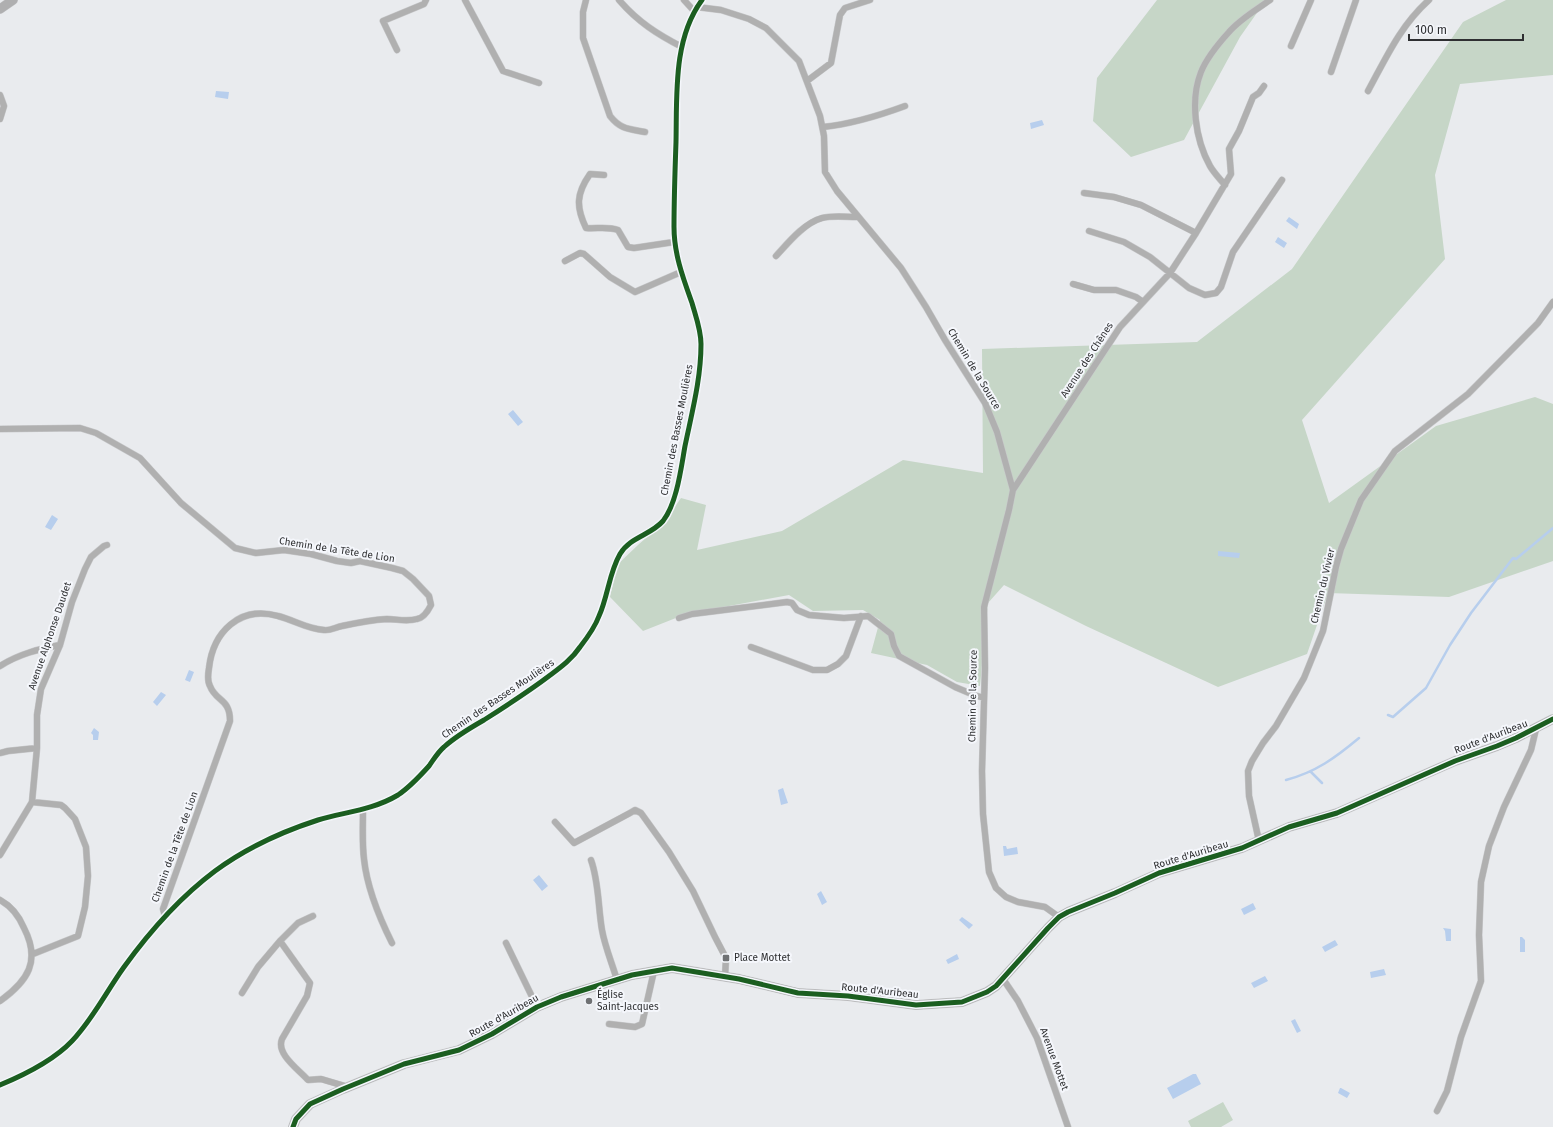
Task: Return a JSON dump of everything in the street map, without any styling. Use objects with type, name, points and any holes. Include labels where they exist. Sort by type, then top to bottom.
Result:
[{"type":"street","points":[[0,9],[13,0]]},
{"type":"street","points":[[397,50],[383,21],[424,4],[426,0]]},
{"type":"street","points":[[465,0],[504,70],[539,83]]},
{"type":"street","points":[[586,0],[583,38],[610,116],[617,124],[628,129],[645,132]]},
{"type":"street","points":[[619,0],[632,15],[656,34],[682,47]]},
{"type":"street","points":[[684,0],[696,9]]},
{"type":"street","name":"Chemin des Basses Moulières","points":[[0,1086],[35,1069],[70,1044],[90,1020],[123,969],[147,936],[189,892],[217,870],[263,841],[319,820],[363,810],[384,802],[399,794],[420,775],[441,749],[568,662],[580,647],[599,617],[612,572],[625,547],[636,538],[649,532],[663,521],[672,505],[700,373],[701,342],[699,325],[681,272],[674,242],[677,84],[682,47],[696,9],[702,0]]},
{"type":"street","points":[[807,81],[831,63],[840,15],[845,8],[870,0]]},
{"type":"street","points":[[1224,185],[1210,166],[1200,144],[1195,107],[1196,88],[1201,70],[1229,31],[1270,0]]},
{"type":"street","points":[[1292,46],[1311,0]]},
{"type":"street","points":[[1331,72],[1356,0]]},
{"type":"street","points":[[1368,91],[1395,42],[1414,14],[1429,0]]},
{"type":"street","name":"Chemin de la Source","points":[[696,9],[721,10],[749,19],[766,28],[799,62],[820,116],[824,136],[825,172],[837,190],[900,268],[926,307],[985,404],[997,432],[1013,490],[984,607],[982,771],[983,814],[989,872],[996,888],[1006,897],[1018,902],[1045,907],[1059,917]]},
{"type":"street","name":"Avenue des Chênes","points":[[1013,490],[1120,327],[1170,273],[1196,233],[1231,174],[1229,149],[1239,131],[1253,97],[1259,93],[1264,86]]},
{"type":"street","points":[[0,95],[4,106],[0,119]]},
{"type":"street","points":[[822,127],[871,118],[905,106]]},
{"type":"street","points":[[604,175],[590,174],[581,193],[578,206],[586,228],[594,229],[606,227],[618,230],[628,247],[634,248],[674,242]]},
{"type":"street","points":[[1088,231],[1124,242],[1150,257],[1189,288],[1205,295],[1216,293],[1221,287],[1233,252],[1282,180]]},
{"type":"street","points":[[1084,193],[1114,197],[1141,204],[1196,233]]},
{"type":"street","points":[[776,256],[796,234],[822,218],[858,216]]},
{"type":"street","points":[[565,261],[580,253],[584,254],[610,277],[635,292],[681,272]]},
{"type":"street","points":[[1073,284],[1094,290],[1116,290],[1136,297],[1143,302]]},
{"type":"street","name":"Chemin du Vivier","points":[[1259,841],[1249,796],[1248,771],[1252,761],[1276,726],[1304,678],[1323,631],[1341,549],[1361,500],[1395,451],[1468,394],[1538,323],[1553,302]]},
{"type":"street","name":"Chemin de la Tête de Lion","points":[[0,429],[80,428],[96,433],[140,458],[181,503],[235,548],[256,553],[284,550],[311,554],[337,561],[351,563],[360,562],[392,568],[403,571],[429,596],[431,605],[426,614],[418,619],[366,621],[326,630],[308,628],[278,616],[263,614],[248,615],[238,618],[223,632],[211,659],[209,683],[210,688],[226,705],[230,712],[230,721],[163,910],[165,916]]},
{"type":"street","name":"Avenue Alphonse Daudet","points":[[0,855],[32,802],[37,748],[37,715],[41,689],[60,645],[72,602],[85,569],[91,557],[107,545]]},
{"type":"street","points":[[679,618],[699,613],[786,602],[792,604],[797,610],[809,616],[844,618],[868,616],[891,634],[894,646],[899,656],[955,687],[984,698]]},
{"type":"street","points":[[751,647],[813,670],[827,670],[838,664],[846,656],[861,616]]},
{"type":"street","points":[[0,666],[27,652],[60,645]]},
{"type":"street","name":"Route d'Auribeau","points":[[293,1127],[296,1119],[310,1104],[348,1087],[404,1064],[459,1050],[492,1034],[537,1007],[560,997],[654,971],[672,968],[725,977],[798,993],[848,996],[916,1005],[954,1003],[971,999],[987,992],[1003,979],[1059,917],[1159,873],[1242,848],[1289,827],[1337,812],[1455,760],[1497,746],[1536,729],[1553,719]]},
{"type":"street","points":[[1437,1111],[1447,1091],[1462,1037],[1481,981],[1479,935],[1481,882],[1488,846],[1504,807],[1531,750],[1536,729]]},
{"type":"street","points":[[0,753],[37,748]]},
{"type":"street","points":[[32,802],[61,805],[75,819],[86,847],[88,876],[85,908],[78,936],[62,944],[33,954]]},
{"type":"street","points":[[363,810],[364,859],[367,876],[381,921],[392,943]]},
{"type":"street","points":[[555,822],[574,843],[636,810],[641,813],[650,823],[693,891],[726,958],[725,977]]},
{"type":"street","points":[[591,860],[595,870],[599,912],[604,939],[617,980]]},
{"type":"street","points":[[0,900],[8,904],[23,924],[31,942],[33,954],[27,973],[19,986],[0,1001]]},
{"type":"street","points":[[242,993],[258,967],[280,941],[298,923],[313,916]]},
{"type":"street","points":[[280,941],[310,983],[308,996],[282,1039],[280,1044],[281,1049],[286,1057],[308,1080],[321,1079],[348,1087]]},
{"type":"street","points":[[506,943],[537,1007]]},
{"type":"street","points":[[609,1024],[635,1027],[642,1024],[654,971]]},
{"type":"street","name":"Avenue Mottet","points":[[1003,979],[1018,1001],[1037,1038],[1068,1127]]},
{"type":"green space","points":[[1157,0],[1266,0],[1240,37],[1184,140],[1131,157],[1093,121],[1097,78]]},
{"type":"green space","points":[[1506,0],[1553,0],[1553,75],[1460,84],[1435,175],[1445,259],[1302,420],[1329,503],[1436,426],[1535,397],[1553,404],[1553,561],[1449,597],[1328,593],[1307,654],[1218,687],[1086,626],[1004,585],[988,603],[980,686],[957,682],[927,665],[871,653],[880,620],[863,610],[813,611],[789,595],[686,614],[643,631],[610,597],[617,565],[665,521],[681,498],[706,505],[697,550],[782,531],[903,460],[983,473],[982,349],[1197,342],[1292,269],[1463,22]]},
{"type":"green space","points":[[1223,1102],[1233,1120],[1221,1127],[1191,1127],[1188,1121]]},
{"type":"water","points":[[216,91],[229,92],[228,99],[215,97]]},
{"type":"water","points":[[1042,120],[1044,125],[1031,129],[1030,123]]},
{"type":"water","points":[[1289,217],[1299,224],[1297,229],[1286,221]]},
{"type":"water","points":[[1278,237],[1287,243],[1284,248],[1275,242]]},
{"type":"water","points":[[513,410],[523,422],[518,426],[508,414]]},
{"type":"water","points":[[52,515],[58,519],[51,530],[45,527]]},
{"type":"water","points":[[1218,551],[1240,553],[1239,558],[1218,556]]},
{"type":"water","points":[[189,670],[194,672],[190,682],[185,680]]},
{"type":"water","points":[[161,692],[166,695],[157,706],[153,702]]},
{"type":"water","points":[[94,728],[99,732],[98,740],[93,740],[93,735],[91,733]]},
{"type":"water","points":[[783,788],[788,803],[781,805],[778,790]]},
{"type":"water","points":[[1003,846],[1006,846],[1007,849],[1017,847],[1018,854],[1004,856]]},
{"type":"water","points":[[539,875],[548,886],[542,891],[533,880]]},
{"type":"water","points":[[821,891],[827,902],[822,905],[817,894]]},
{"type":"water","points":[[1253,903],[1256,909],[1244,915],[1241,909]]},
{"type":"water","points":[[962,917],[973,925],[969,929],[959,920]]},
{"type":"water","points":[[1443,928],[1451,929],[1451,941],[1446,941],[1445,931]]},
{"type":"water","points":[[1520,937],[1525,940],[1525,952],[1520,952]]},
{"type":"water","points":[[1335,940],[1338,945],[1325,952],[1322,947]]},
{"type":"water","points":[[957,954],[959,959],[948,964],[946,960]]},
{"type":"water","points":[[1384,969],[1386,975],[1371,978],[1370,972]]},
{"type":"water","points":[[1265,976],[1268,981],[1254,988],[1251,983]]},
{"type":"water","points":[[1295,1019],[1301,1031],[1297,1033],[1291,1021]]},
{"type":"water","points":[[1193,1074],[1196,1074],[1201,1084],[1173,1099],[1167,1088]]},
{"type":"water","points":[[1340,1088],[1350,1093],[1347,1098],[1338,1093]]},
{"type":"waterway","points":[[1388,715],[1393,717],[1426,688],[1450,645],[1471,613],[1513,558],[1516,559],[1553,528]]},
{"type":"waterway","points":[[1286,780],[1307,773],[1325,764],[1359,738]]},
{"type":"waterway","points":[[1311,772],[1322,783]]},
{"type":"cycle path","points":[[0,1085],[19,1077],[48,1061],[65,1048],[80,1033],[117,976],[155,928],[189,892],[215,871],[264,841],[318,820],[379,804],[398,795],[429,766],[440,751],[449,743],[463,732],[525,693],[566,663],[577,651],[595,624],[602,608],[616,561],[624,548],[653,530],[668,514],[678,485],[696,395],[701,357],[701,339],[699,329],[680,266],[674,237],[674,195],[678,68],[686,32],[693,15],[702,0]]},
{"type":"cycle path","points":[[293,1127],[296,1119],[310,1104],[343,1089],[404,1064],[459,1050],[492,1034],[537,1007],[561,997],[632,975],[672,968],[739,979],[798,993],[848,996],[916,1005],[962,1002],[987,992],[996,986],[1048,928],[1059,917],[1068,912],[1159,873],[1242,848],[1289,827],[1337,813],[1455,761],[1516,738],[1553,719]]},
{"type":"place","name":"Place Mottet","points":[[726,958]]},
{"type":"place","name":"Église Saint-Jacques","points":[[589,1001]]}]
